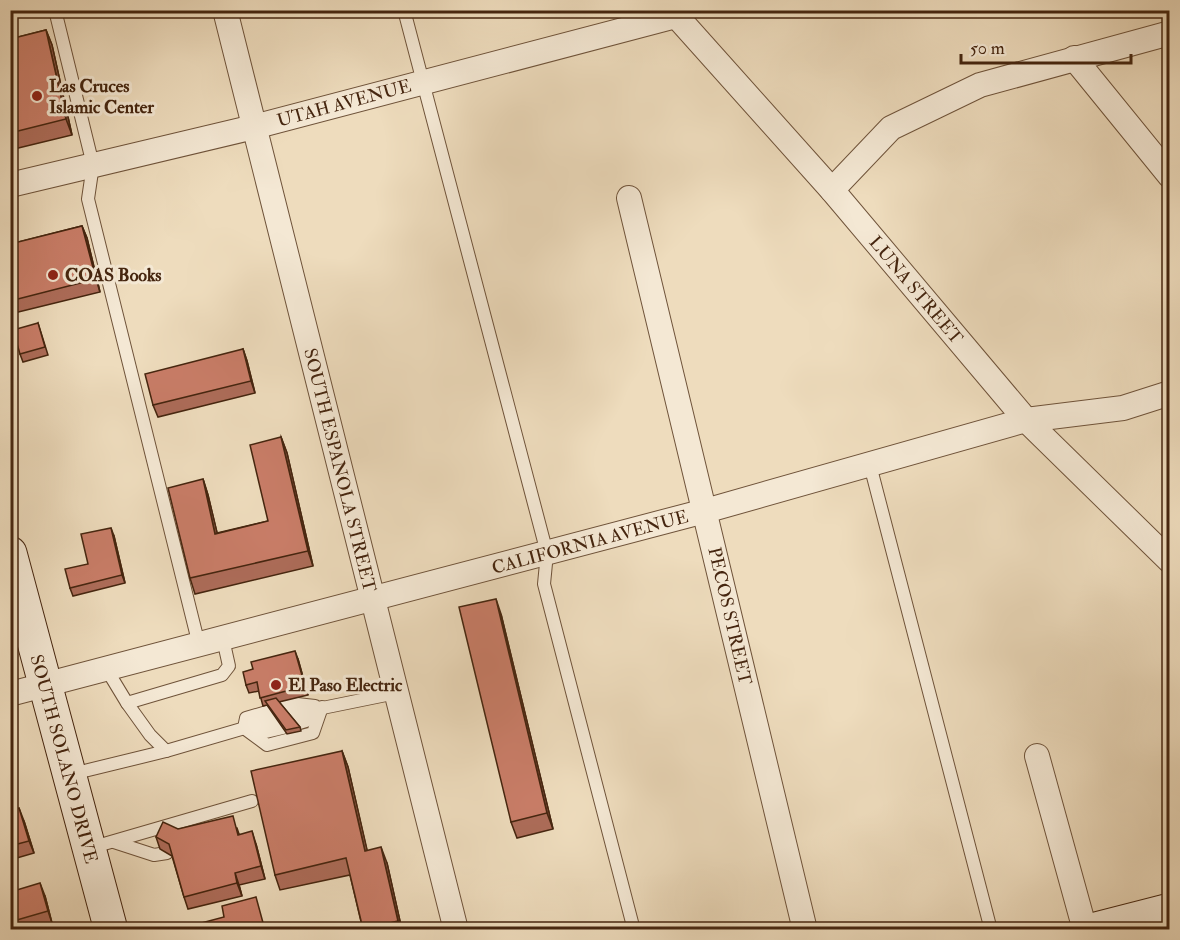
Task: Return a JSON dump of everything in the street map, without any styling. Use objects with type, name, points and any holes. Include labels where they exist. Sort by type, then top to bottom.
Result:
[{"type":"street","name":"SOUTH ESPANOLA STREET","points":[[225,10],[456,930]]},
{"type":"street","name":"UTAH AVENUE","points":[[10,185],[254,127],[674,13]]},
{"type":"street","name":"LUNA STREET","points":[[674,13],[832,190],[1026,420],[1170,561]]},
{"type":"street","points":[[832,190],[891,128],[980,85],[1170,33]]},
{"type":"street","points":[[1074,58],[1170,176]]},
{"type":"street","name":"PECOS STREET","points":[[629,198],[805,930]]},
{"type":"street","name":"CALIFORNIA AVENUE","points":[[10,694],[705,511],[1026,420],[1123,408],[1170,393]]},
{"type":"street","name":"SOUTH SOLANO DRIVE","points":[[10,553],[68,775],[101,845],[111,930]]},
{"type":"street","points":[[1037,756],[1085,930]]},
{"type":"street","points":[[1092,930],[1167,914]]},
{"type":"lane","points":[[55,10],[93,165],[88,199],[199,645]]},
{"type":"lane","points":[[404,10],[547,553],[544,584],[634,930]]},
{"type":"lane","points":[[870,465],[991,930]]},
{"type":"lane","points":[[128,703],[222,675],[230,666],[223,639]]},
{"type":"lane","points":[[107,669],[150,735],[166,751]]},
{"type":"lane","points":[[283,717],[297,704],[322,707],[396,693]]},
{"type":"lane","points":[[68,775],[166,751],[283,717],[306,721],[322,707]]},
{"type":"lane","points":[[244,728],[267,745],[314,733],[322,707]]},
{"type":"lane","points":[[101,845],[252,801]]},
{"type":"lane","points":[[177,838],[189,819]]},
{"type":"lane","points":[[101,845],[154,855],[167,853]]},
{"type":"building","name":"Las Cruces Islamic Center","points":[[46,30],[66,119],[10,133],[10,39]]},
{"type":"building","name":"COAS Books","points":[[82,226],[96,279],[10,301],[10,244]]},
{"type":"building","points":[[38,323],[45,347],[20,354],[13,330]]},
{"type":"building","points":[[243,349],[251,381],[153,405],[145,374]]},
{"type":"building","points":[[281,437],[308,551],[190,578],[168,488],[203,479],[215,534],[268,521],[250,445]]},
{"type":"building","points":[[111,528],[122,575],[70,588],[65,569],[88,564],[81,534]]},
{"type":"building","points":[[496,599],[547,813],[511,822],[459,607]]},
{"type":"building","name":"El Paso Electric","points":[[295,651],[305,686],[260,698],[257,682],[246,685],[243,672],[253,669],[251,662]]},
{"type":"building","points":[[276,698],[300,727],[286,730],[265,701]]},
{"type":"building","points":[[342,751],[365,851],[381,847],[398,921],[363,929],[346,858],[275,875],[251,771]]},
{"type":"building","points":[[19,808],[29,841],[10,846],[10,811]]},
{"type":"building","points":[[233,816],[238,835],[252,831],[261,866],[235,873],[237,883],[184,897],[169,844],[156,837],[163,822],[178,829]]},
{"type":"building","points":[[40,883],[48,911],[10,922],[10,892]]},
{"type":"building","points":[[256,897],[265,930],[175,930],[224,917],[222,906]]},
{"type":"place","name":"Las Cruces Islamic Center","points":[[37,96]]},
{"type":"place","name":"COAS Books","points":[[53,275]]},
{"type":"place","name":"El Paso Electric","points":[[276,685]]}]
